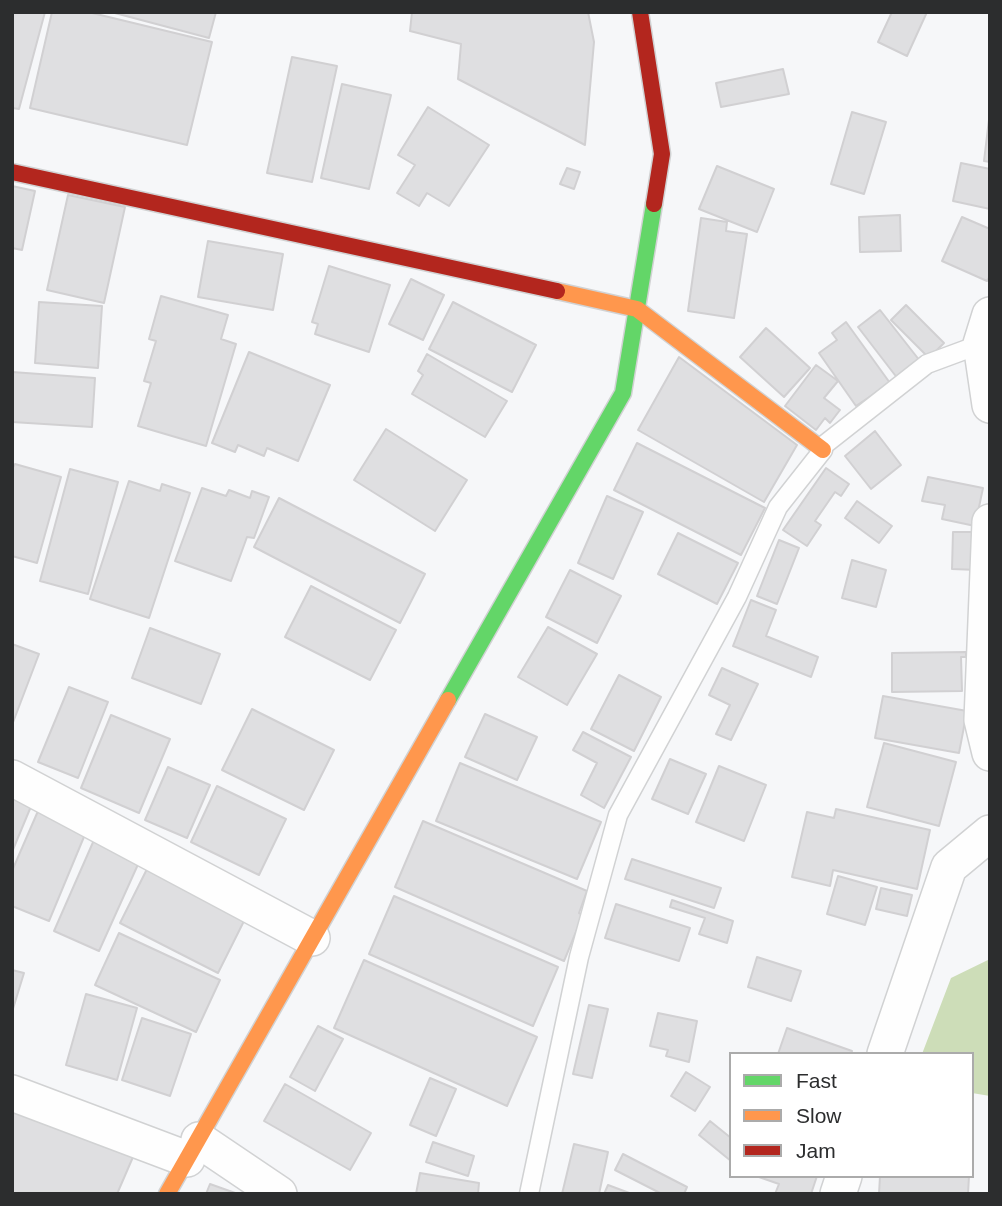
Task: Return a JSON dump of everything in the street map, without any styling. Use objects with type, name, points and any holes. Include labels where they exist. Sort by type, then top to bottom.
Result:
[{"type":"street","points":[[167,1194],[623,393],[662,154],[640,12]]},
{"type":"street","points":[[12,172],[637,309],[822,450]]},
{"type":"street","points":[[985,329],[990,405]]},
{"type":"street","points":[[990,523],[982,720],[990,753]]},
{"type":"street","points":[[12,778],[312,938]]},
{"type":"street","points":[[886,1052],[949,867],[990,832]]},
{"type":"street","points":[[12,1093],[193,1149],[279,1194]]},
{"type":"lane","points":[[529,1194],[579,957],[618,815],[737,597],[778,507],[824,445],[927,364],[985,329]]},
{"type":"green space","points":[[990,959],[990,1096],[974,1093],[974,1052],[923,1052],[951,978]]},
{"type":"building","points":[[12,12],[45,12],[19,109],[12,108]]},
{"type":"building","points":[[52,12],[88,12],[212,42],[187,145],[30,108]]},
{"type":"building","points":[[111,12],[216,12],[209,38]]},
{"type":"building","points":[[412,12],[588,12],[594,42],[585,145],[458,79],[461,44],[410,31]]},
{"type":"building","points":[[892,12],[927,12],[907,56],[878,42]]},
{"type":"building","points":[[292,57],[337,66],[312,182],[267,173]]},
{"type":"building","points":[[783,69],[789,94],[721,107],[716,83]]},
{"type":"building","points":[[342,84],[391,95],[369,189],[321,178]]},
{"type":"building","points":[[428,107],[489,145],[449,206],[427,193],[419,206],[397,193],[415,165],[398,155]]},
{"type":"building","points":[[990,111],[990,162],[984,161]]},
{"type":"building","points":[[852,112],[886,122],[864,194],[831,184]]},
{"type":"building","points":[[961,163],[990,169],[990,209],[953,201]]},
{"type":"building","points":[[717,166],[774,189],[757,232],[699,209]]},
{"type":"building","points":[[567,168],[580,172],[574,189],[560,184]]},
{"type":"building","points":[[12,186],[35,191],[22,250],[12,248]]},
{"type":"building","points":[[68,195],[125,207],[104,303],[47,290]]},
{"type":"building","points":[[900,215],[901,251],[860,252],[859,217]]},
{"type":"building","points":[[962,217],[990,229],[990,276],[987,281],[942,261]]},
{"type":"building","points":[[701,218],[727,222],[726,231],[747,234],[734,318],[688,311]]},
{"type":"building","points":[[208,241],[283,254],[273,310],[198,297]]},
{"type":"building","points":[[329,266],[390,285],[369,352],[315,334],[318,324],[312,322]]},
{"type":"building","points":[[411,279],[444,295],[423,340],[389,324]]},
{"type":"building","points":[[161,296],[228,315],[221,339],[236,344],[206,446],[138,426],[151,383],[144,381],[156,341],[149,339]]},
{"type":"building","points":[[39,302],[102,306],[98,368],[35,363]]},
{"type":"building","points":[[453,302],[536,345],[512,392],[429,349]]},
{"type":"building","points":[[906,305],[944,343],[929,358],[891,320]]},
{"type":"building","points":[[880,310],[920,361],[898,379],[858,327]]},
{"type":"building","points":[[846,322],[890,383],[856,406],[819,353],[837,340],[832,333]]},
{"type":"building","points":[[766,328],[810,368],[784,397],[740,357]]},
{"type":"building","points":[[249,352],[330,385],[298,461],[267,448],[264,456],[238,445],[235,452],[212,443]]},
{"type":"building","points":[[427,354],[507,401],[485,437],[412,394],[423,375],[418,371]]},
{"type":"building","points":[[679,357],[797,445],[764,502],[638,430]]},
{"type":"building","points":[[816,365],[838,381],[824,398],[840,410],[830,423],[825,418],[816,430],[785,406]]},
{"type":"building","points":[[12,372],[95,378],[92,427],[12,422]]},
{"type":"building","points":[[386,429],[467,480],[435,531],[354,480]]},
{"type":"building","points":[[875,431],[901,465],[871,489],[845,456]]},
{"type":"building","points":[[637,443],[765,508],[741,555],[614,490]]},
{"type":"building","points":[[15,464],[61,477],[37,563],[12,556],[12,469]]},
{"type":"building","points":[[826,468],[849,484],[841,496],[835,492],[815,521],[821,525],[807,546],[783,530]]},
{"type":"building","points":[[70,469],[118,482],[88,594],[40,581]]},
{"type":"building","points":[[928,477],[983,488],[975,526],[942,519],[945,505],[922,501]]},
{"type":"building","points":[[129,481],[160,491],[162,484],[190,493],[149,618],[90,599]]},
{"type":"building","points":[[202,488],[226,496],[229,490],[250,498],[252,491],[269,497],[254,538],[247,537],[231,581],[175,561]]},
{"type":"building","points":[[607,496],[643,512],[613,579],[578,563]]},
{"type":"building","points":[[279,498],[425,574],[400,623],[254,547]]},
{"type":"building","points":[[857,501],[892,526],[879,543],[845,518]]},
{"type":"building","points":[[953,532],[979,532],[978,570],[952,569]]},
{"type":"building","points":[[678,533],[738,563],[717,604],[658,574]]},
{"type":"building","points":[[779,540],[799,548],[777,604],[757,596]]},
{"type":"building","points":[[852,560],[886,570],[876,607],[842,598]]},
{"type":"building","points":[[570,570],[621,596],[597,643],[546,617]]},
{"type":"building","points":[[311,586],[396,630],[370,680],[285,637]]},
{"type":"building","points":[[751,600],[776,610],[766,636],[818,657],[811,677],[733,646]]},
{"type":"building","points":[[548,627],[597,654],[567,705],[518,677]]},
{"type":"building","points":[[150,628],[220,654],[201,704],[132,678]]},
{"type":"building","points":[[12,644],[39,654],[12,725]]},
{"type":"building","points":[[966,652],[966,657],[961,657],[962,691],[892,692],[892,653]]},
{"type":"building","points":[[722,668],[758,684],[731,740],[716,734],[730,705],[709,695]]},
{"type":"building","points":[[619,675],[661,697],[634,751],[591,729]]},
{"type":"building","points":[[69,687],[108,702],[78,778],[38,762]]},
{"type":"building","points":[[883,696],[967,711],[959,753],[875,738]]},
{"type":"building","points":[[252,709],[334,750],[304,810],[222,770]]},
{"type":"building","points":[[485,714],[537,737],[517,780],[465,757]]},
{"type":"building","points":[[111,715],[170,739],[139,813],[81,788]]},
{"type":"building","points":[[583,732],[631,757],[604,808],[581,795],[597,763],[573,750]]},
{"type":"building","points":[[884,743],[956,762],[939,826],[867,807]]},
{"type":"building","points":[[670,759],[706,774],[688,814],[652,799]]},
{"type":"building","points":[[460,763],[601,822],[577,879],[436,821]]},
{"type":"building","points":[[719,766],[766,785],[744,841],[696,822]]},
{"type":"building","points":[[168,767],[210,785],[187,838],[145,820]]},
{"type":"building","points":[[217,786],[286,819],[259,875],[191,842]]},
{"type":"building","points":[[12,795],[32,804],[12,852]]},
{"type":"building","points":[[836,809],[930,830],[917,889],[833,870],[830,886],[792,877],[807,812],[834,818]]},
{"type":"building","points":[[38,811],[86,832],[49,921],[12,906],[12,871]]},
{"type":"building","points":[[423,821],[587,891],[579,913],[583,915],[564,961],[395,887]]},
{"type":"building","points":[[94,840],[140,860],[99,951],[54,931]]},
{"type":"building","points":[[632,859],[721,888],[714,908],[625,879]]},
{"type":"building","points":[[148,867],[246,917],[218,973],[120,923]]},
{"type":"building","points":[[838,876],[877,887],[865,925],[827,914]]},
{"type":"building","points":[[881,888],[912,895],[907,916],[876,909]]},
{"type":"building","points":[[394,896],[558,967],[533,1026],[369,954]]},
{"type":"building","points":[[672,900],[733,921],[727,943],[699,934],[705,918],[670,907]]},
{"type":"building","points":[[616,904],[690,928],[679,961],[605,938]]},
{"type":"building","points":[[119,933],[220,980],[196,1032],[95,985]]},
{"type":"building","points":[[757,957],[801,971],[791,1001],[748,987]]},
{"type":"building","points":[[364,960],[537,1037],[507,1106],[334,1028]]},
{"type":"building","points":[[12,970],[24,973],[12,1012]]},
{"type":"building","points":[[86,994],[137,1008],[117,1080],[66,1065]]},
{"type":"building","points":[[589,1005],[608,1009],[592,1078],[573,1074]]},
{"type":"building","points":[[658,1013],[697,1021],[689,1062],[666,1056],[668,1050],[650,1046]]},
{"type":"building","points":[[142,1018],[191,1034],[170,1096],[122,1080]]},
{"type":"building","points":[[318,1026],[343,1039],[315,1091],[290,1077]]},
{"type":"building","points":[[787,1028],[852,1051],[852,1052],[779,1052]]},
{"type":"building","points":[[686,1072],[710,1087],[695,1111],[671,1096]]},
{"type":"building","points":[[430,1078],[456,1089],[436,1136],[410,1125]]},
{"type":"building","points":[[285,1084],[371,1133],[350,1170],[264,1121]]},
{"type":"building","points":[[12,1106],[133,1157],[117,1194],[12,1194]]},
{"type":"building","points":[[710,1121],[729,1136],[729,1159],[699,1135]]},
{"type":"building","points":[[433,1142],[474,1156],[468,1176],[426,1162]]},
{"type":"building","points":[[574,1144],[608,1152],[599,1194],[562,1194]]},
{"type":"building","points":[[623,1154],[687,1187],[684,1194],[662,1194],[615,1170]]},
{"type":"building","points":[[420,1173],[479,1183],[478,1194],[416,1194]]},
{"type":"building","points":[[762,1178],[816,1178],[811,1194],[775,1194],[779,1184]]},
{"type":"building","points":[[880,1178],[969,1178],[968,1194],[879,1194]]},
{"type":"building","points":[[210,1184],[238,1194],[206,1194]]},
{"type":"building","points":[[608,1185],[632,1194],[604,1194]]},
{"type":"traffic: fast","points":[[448,700],[623,393],[654,204]]},
{"type":"traffic: slow","points":[[557,291],[637,309],[823,450]]},
{"type":"traffic: slow","points":[[167,1194],[448,700]]},
{"type":"traffic: jam","points":[[640,12],[662,154],[654,204]]},
{"type":"traffic: jam","points":[[12,172],[557,291]]}]
